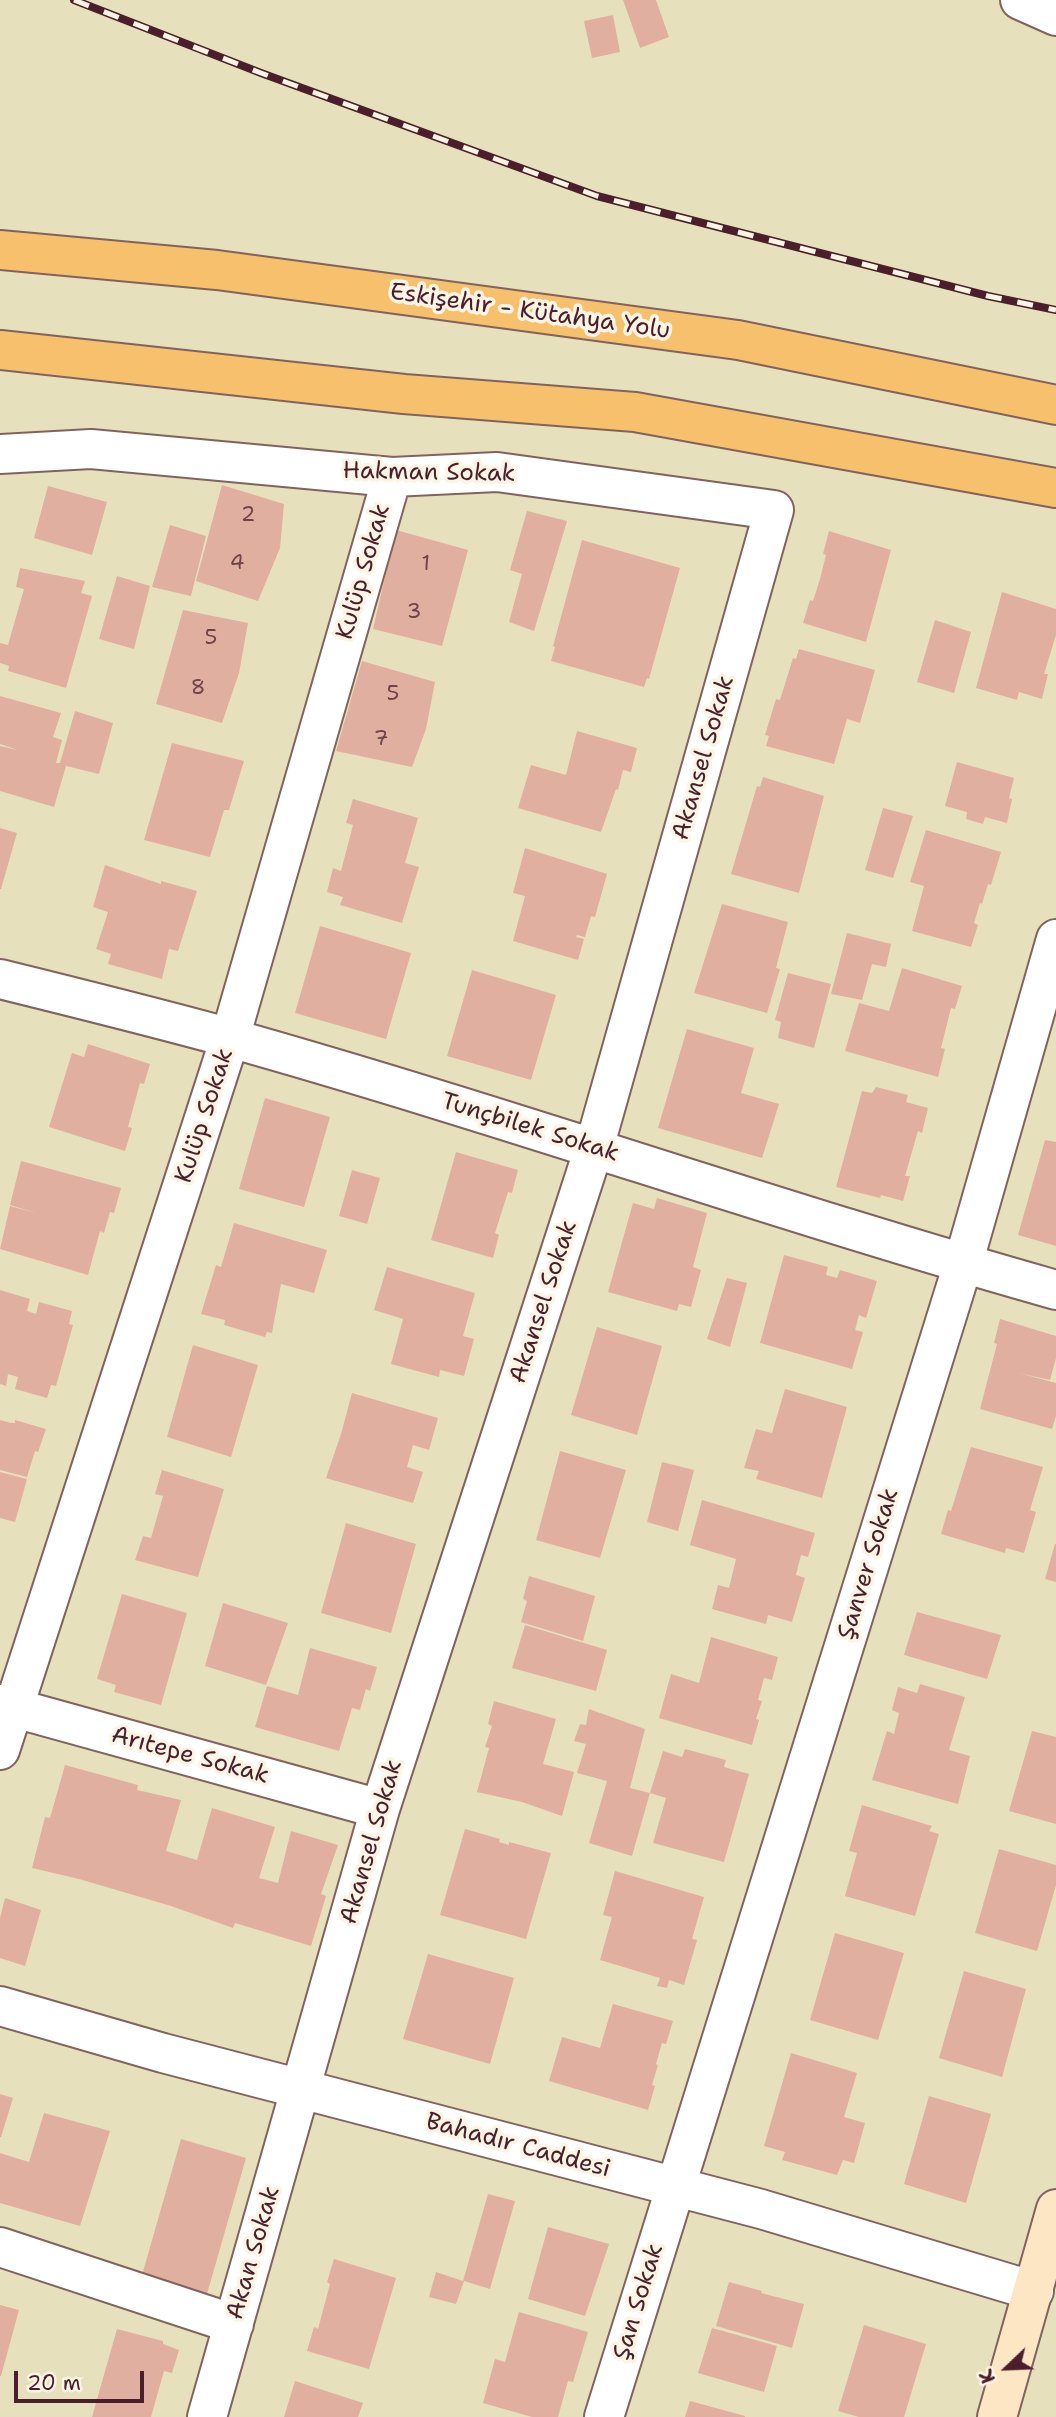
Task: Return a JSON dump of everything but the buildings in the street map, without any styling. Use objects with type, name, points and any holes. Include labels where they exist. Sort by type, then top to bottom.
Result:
[{"type":"highway","name":"Eskişehir - Kütahya Yolu","points":[[0,250],[217,270],[738,340],[1056,405]]},
{"type":"highway","points":[[0,350],[404,394],[635,412],[1056,488]]},
{"type":"main road","points":[[997,2417],[1045,2294],[1056,2209]]},
{"type":"street","points":[[1020,0],[1056,16]]},
{"type":"street","name":"Hakman Sokak","points":[[0,454],[92,449],[392,477],[498,472],[774,510]]},
{"type":"street","name":"Kulüp Sokak","points":[[0,1750],[6,1706],[230,1038],[392,477]]},
{"type":"street","name":"Akansel Sokak","points":[[302,2089],[380,1809],[594,1148],[774,510]]},
{"type":"street","name":"Şanver Sokak","points":[[674,2187],[963,1264],[1056,939]]},
{"type":"street","name":"Tunçbilek Sokak","points":[[0,979],[230,1038],[594,1148],[963,1264],[1056,1290]]},
{"type":"street","name":"Arıtepe Sokak","points":[[6,1706],[380,1809]]},
{"type":"street","name":"Bahadır Caddesi","points":[[0,2006],[302,2089],[761,2209],[1045,2294]]},
{"type":"street","name":"Akan Sokak","points":[[207,2417],[302,2089]]},
{"type":"street","name":"Şan Sokak","points":[[604,2417],[674,2187]]},
{"type":"street","points":[[0,2247],[234,2324]]},
{"type":"railway","points":[[74,0],[261,73],[597,196],[988,296],[1056,310]]}]
